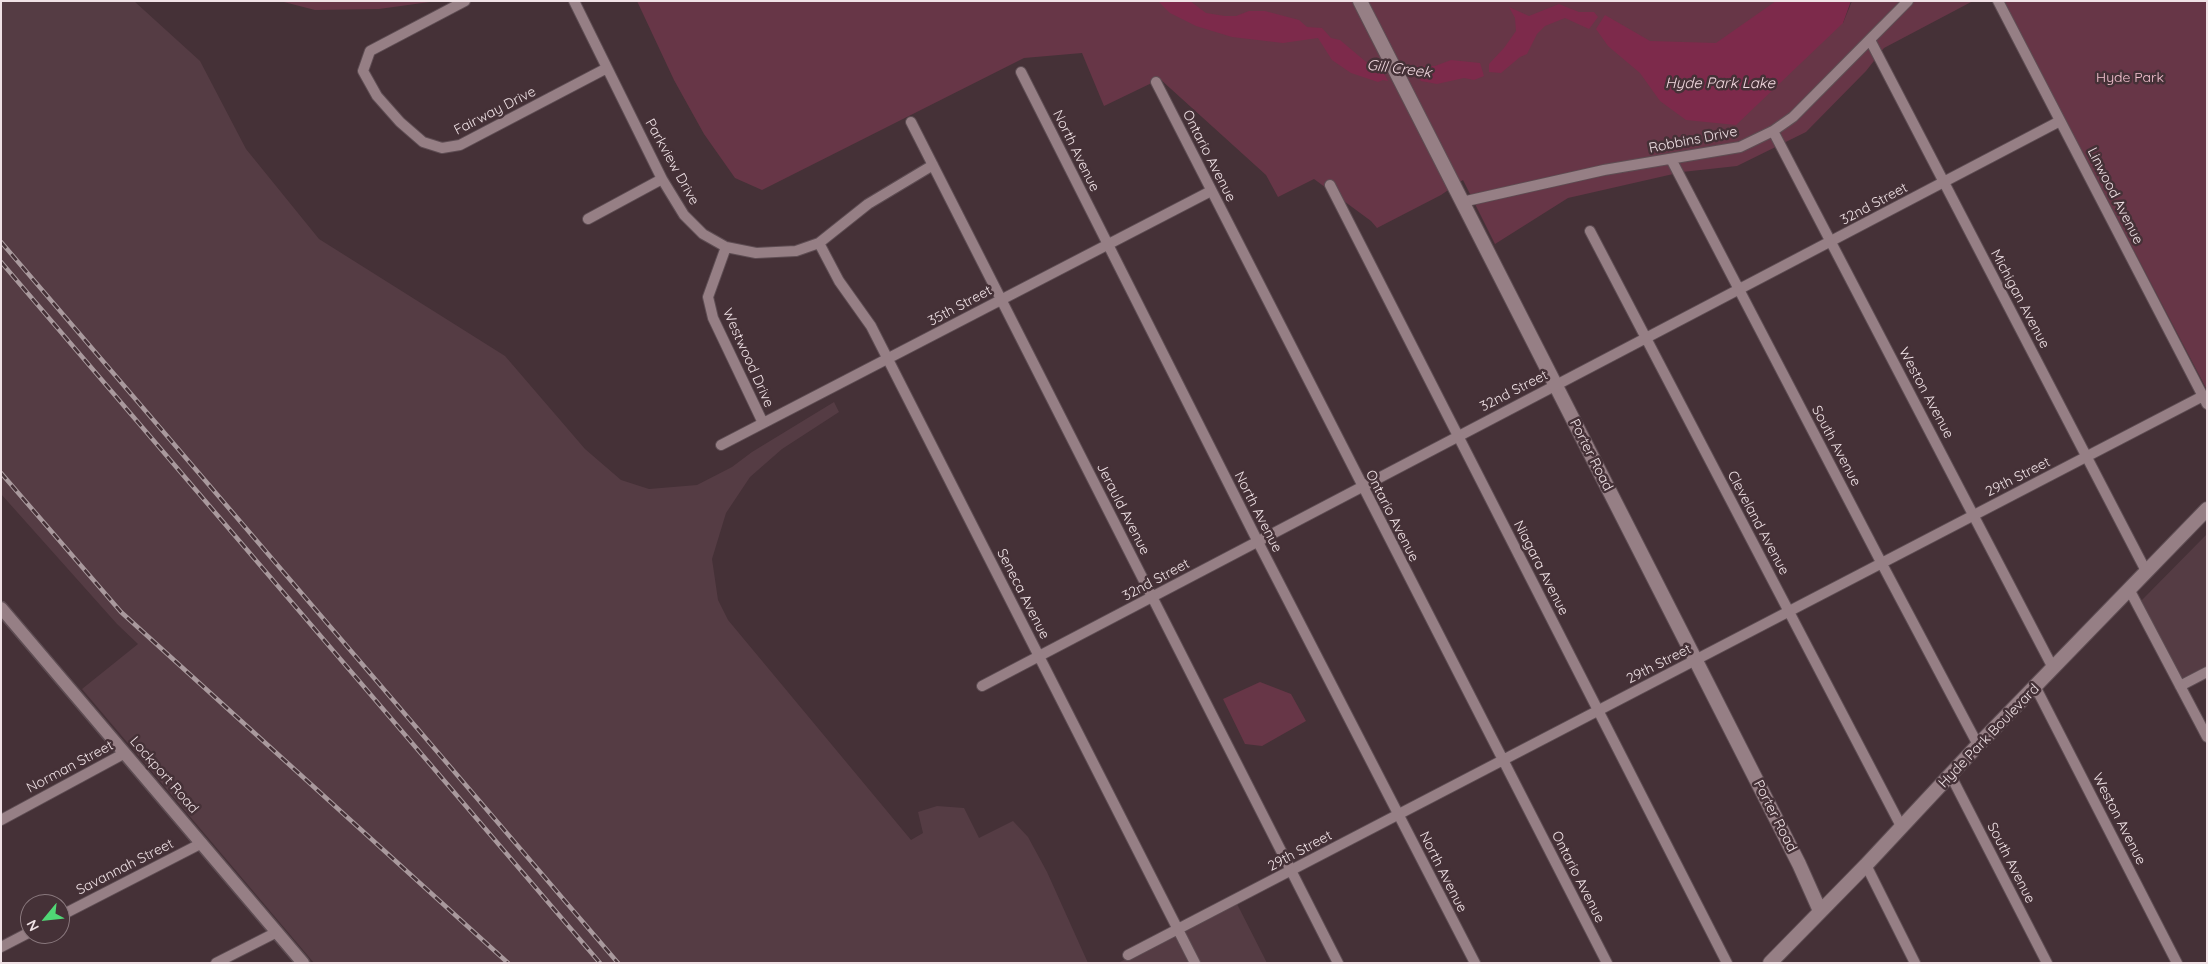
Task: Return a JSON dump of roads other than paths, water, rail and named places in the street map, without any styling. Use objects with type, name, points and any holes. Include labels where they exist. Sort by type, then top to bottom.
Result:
[{"type":"main road","name":"Porter Road","points":[[1360,1],[1799,864],[1820,911]]},
{"type":"main road","name":"Hyde Park Boulevard","points":[[1770,963],[1866,866],[1978,745],[2036,688],[2053,668],[2207,509]]},
{"type":"street","name":"Fairway Drive","points":[[466,1],[370,51],[363,71],[378,96],[400,122],[423,142],[442,148],[460,145],[607,68]]},
{"type":"street","name":"Parkview Drive","points":[[574,1],[662,178],[684,215],[703,234],[726,247],[756,253],[796,251],[819,243],[868,204],[933,165]]},
{"type":"street","name":"Robbins Drive","points":[[1462,202],[1604,170],[1740,147],[1773,131],[1793,117],[1908,1]]},
{"type":"street","name":"Linwood Avenue","points":[[1998,1],[2205,400]]},
{"type":"street","name":"Michigan Avenue","points":[[1870,40],[2146,571]]},
{"type":"street","name":"North Avenue","points":[[1021,72],[1258,542],[1475,963]]},
{"type":"street","name":"Ontario Avenue","points":[[1156,82],[1607,963]]},
{"type":"street","name":"32nd Street","points":[[982,686],[2060,121]]},
{"type":"street","name":"Jerauld Avenue","points":[[911,122],[1338,963]]},
{"type":"street","name":"Weston Avenue","points":[[1773,131],[2053,668]]},
{"type":"street","name":"South Avenue","points":[[1671,159],[1978,745]]},
{"type":"street","points":[[588,219],[662,178]]},
{"type":"street","name":"Niagara Avenue","points":[[1330,185],[1727,963]]},
{"type":"street","name":"35th Street","points":[[721,445],[1211,191]]},
{"type":"street","name":"Cleveland Avenue","points":[[1590,231],[1902,828]]},
{"type":"street","name":"Seneca Avenue","points":[[819,243],[839,281],[871,326],[1195,963]]},
{"type":"street","name":"Westwood Drive","points":[[726,247],[708,297],[713,318],[763,423]]},
{"type":"street","name":"29th Street","points":[[1128,955],[1974,515],[2087,457],[2205,400]]},
{"type":"street","points":[[2129,589],[2207,737]]},
{"type":"street","name":"Lockport Road","points":[[1,608],[303,963]]},
{"type":"street","points":[[2180,686],[2207,672]]},
{"type":"street","name":"Weston Avenue","points":[[2036,688],[2177,963]]},
{"type":"street","name":"Norman Street","points":[[1,820],[125,753]]},
{"type":"street","name":"South Avenue","points":[[1951,776],[2047,963]]},
{"type":"street","name":"Savannah Street","points":[[70,911],[202,843]]},
{"type":"street","points":[[1866,866],[1915,963]]},
{"type":"street","points":[[216,963],[277,932]]},
{"type":"street","points":[[1,946],[20,937]]},
{"type":"water","points":[[1158,1],[1190,1],[1206,13],[1225,16],[1236,16],[1249,11],[1265,11],[1299,20],[1307,27],[1322,28],[1331,38],[1340,40],[1372,67],[1381,68],[1388,81],[1378,82],[1351,73],[1332,60],[1318,38],[1283,43],[1232,37],[1196,26],[1170,13]]},
{"type":"water","name":"Hyde Park Lake","points":[[1776,1],[1851,1],[1843,23],[1736,125],[1686,120],[1660,101],[1640,73],[1608,46],[1596,29],[1605,15],[1650,41],[1716,43]]},
{"type":"water","points":[[1559,4],[1579,12],[1594,12],[1598,17],[1589,29],[1565,18],[1545,26],[1537,34],[1527,54],[1520,57],[1501,73],[1489,72],[1489,64],[1516,31],[1515,18],[1509,7],[1529,16]]},
{"type":"water","points":[[1451,60],[1480,63],[1484,76],[1474,80],[1464,78],[1437,84],[1421,81],[1412,69],[1418,66],[1435,66]]},
{"type":"waterway","name":"Gill Creek","points":[[1372,67],[1389,69]]},
{"type":"waterway","name":"Gill Creek","points":[[1402,71],[1419,74]]},
{"type":"railway","points":[[1,242],[618,963]]},
{"type":"railway","points":[[1,262],[600,963]]},
{"type":"railway","points":[[1,473],[121,612],[508,963]]},
{"type":"park label","name":"Hyde Park","points":[[2130,78]]}]
